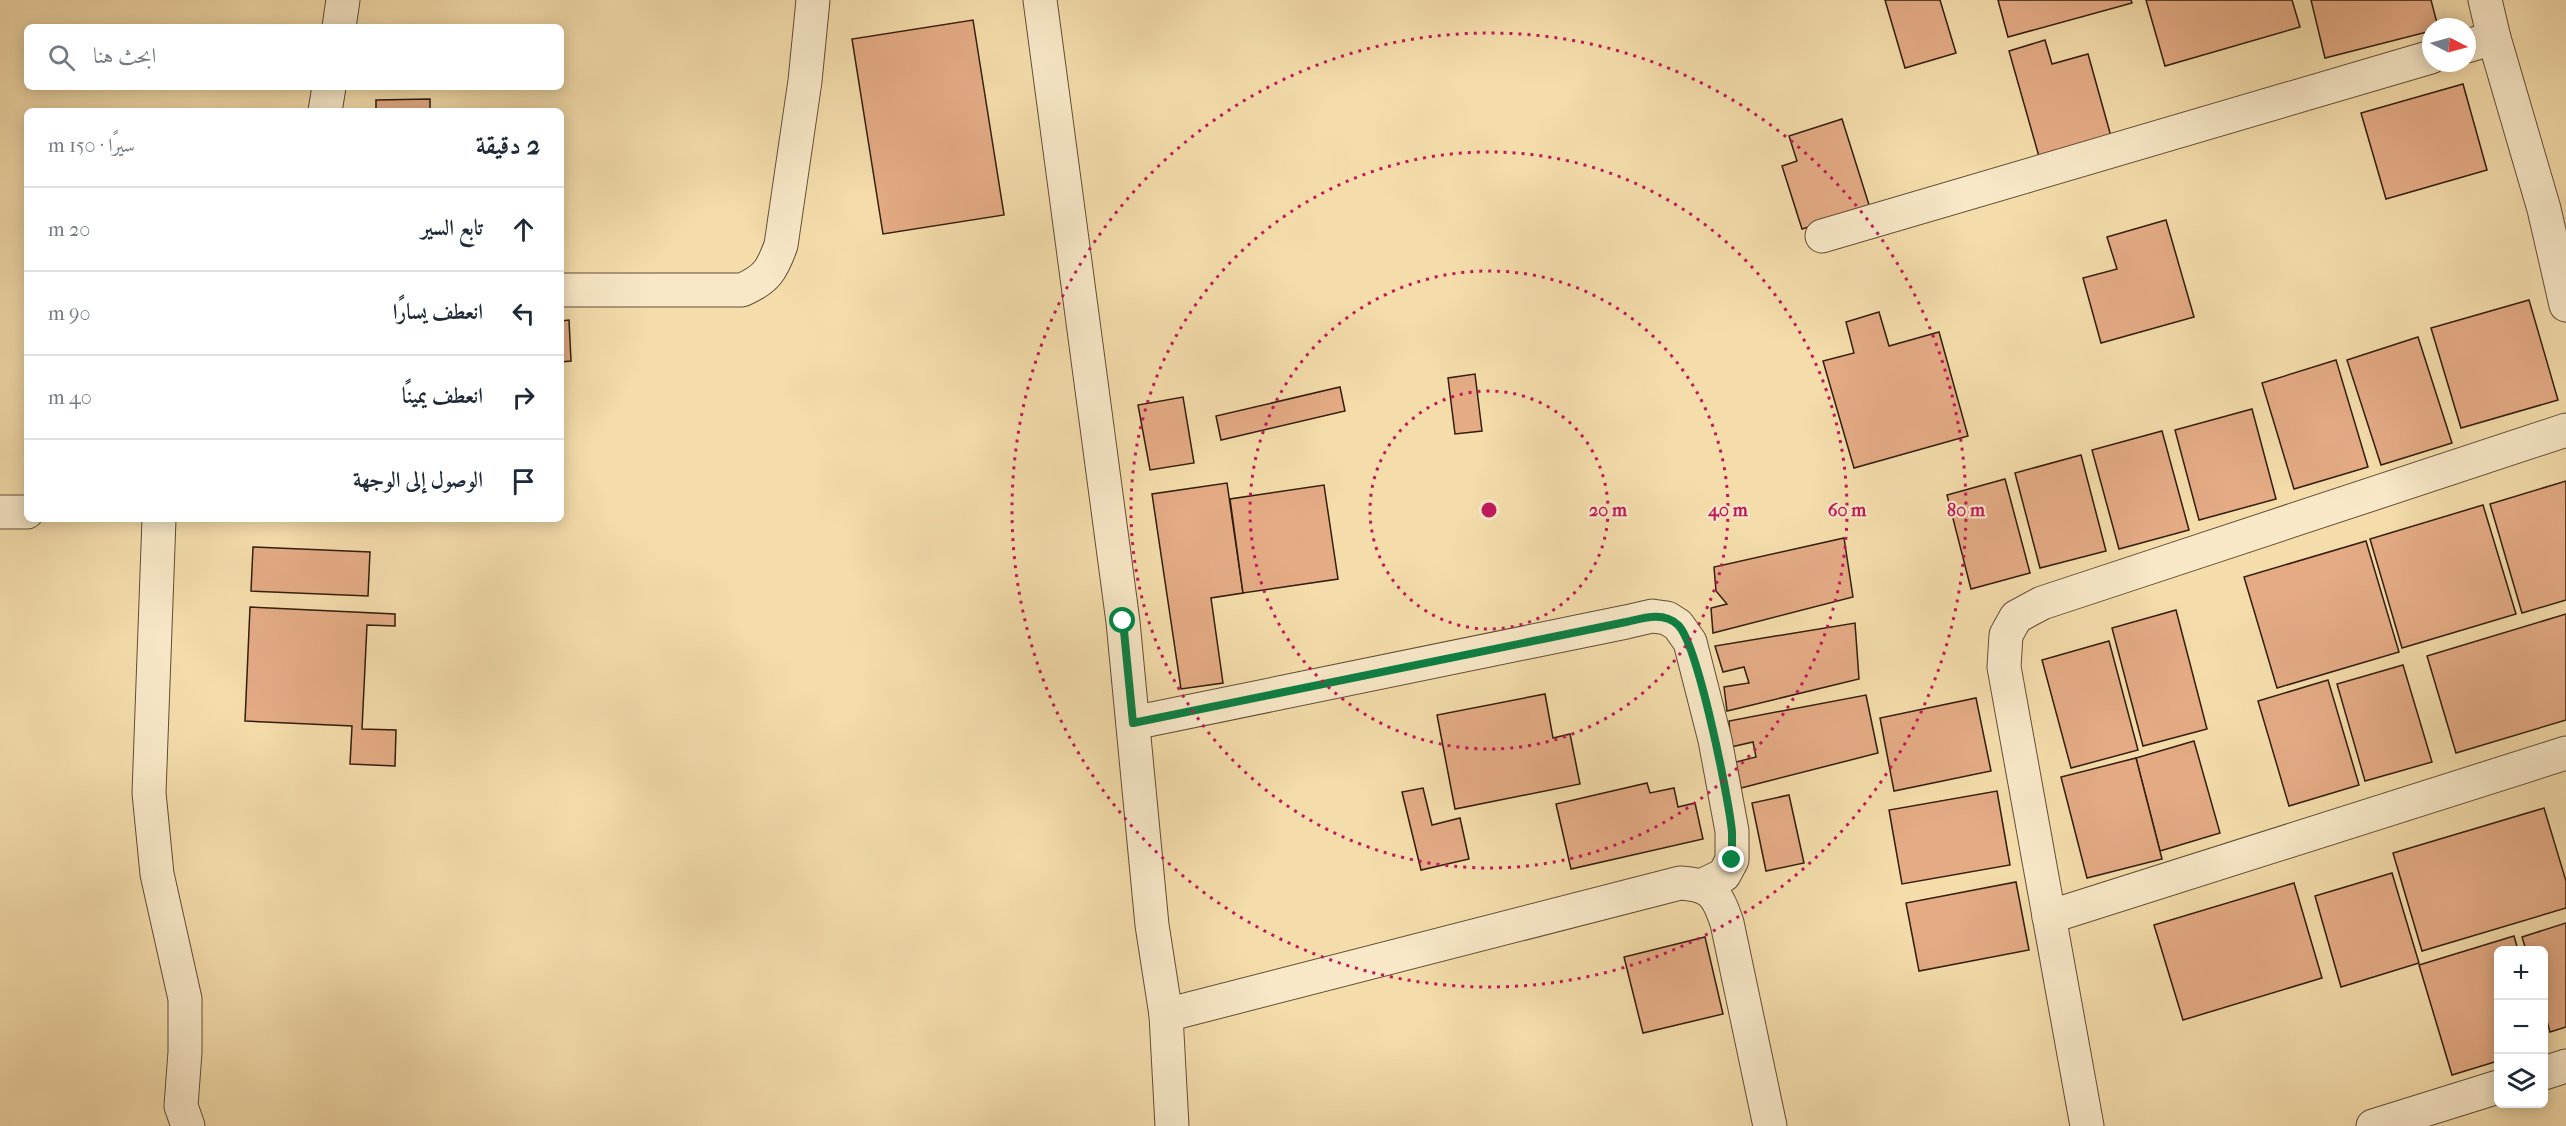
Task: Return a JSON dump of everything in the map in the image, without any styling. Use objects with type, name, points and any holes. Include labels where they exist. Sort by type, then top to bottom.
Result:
[{"type":"street","points":[[339,24],[343,0]]},
{"type":"street","points":[[564,290],[742,290],[760,282],[767,275],[782,245],[805,81],[813,0]]},
{"type":"street","points":[[1040,0],[1119,586],[1152,925],[1166,1015],[1172,1126]]},
{"type":"street","points":[[2485,0],[2480,42],[2544,209],[2566,305]]},
{"type":"street","points":[[1822,236],[2422,60]]},
{"type":"street","points":[[326,108],[328,90]]},
{"type":"street","points":[[2087,1126],[2004,667],[2006,635],[2016,616],[2042,603],[2566,430]]},
{"type":"street","points":[[0,512],[24,513]]},
{"type":"street","points":[[159,522],[149,793],[157,874],[185,999],[185,1052],[181,1106],[188,1126]]},
{"type":"street","points":[[1133,723],[1653,616],[1667,618],[1678,625],[1690,642],[1715,740],[1732,831],[1732,860],[1724,875],[1703,885],[1680,883],[1166,1015]]},
{"type":"street","points":[[2049,917],[2566,753]]},
{"type":"street","points":[[1703,885],[1720,900],[1727,923],[1770,1126]]},
{"type":"street","points":[[2548,1072],[2566,1066]]},
{"type":"street","points":[[2373,1126],[2494,1089]]},
{"type":"building","points":[[1885,0],[1940,0],[1956,53],[1905,68]]},
{"type":"building","points":[[1998,0],[2131,0],[2132,3],[2008,37]]},
{"type":"building","points":[[2146,0],[2292,0],[2300,27],[2165,66]]},
{"type":"building","points":[[2311,0],[2431,0],[2436,18],[2422,18],[2422,33],[2325,58]]},
{"type":"building","points":[[973,20],[1004,215],[883,234],[852,39]]},
{"type":"building","points":[[2045,40],[2052,64],[2088,54],[2112,140],[2040,160],[2009,51]]},
{"type":"building","points":[[2463,84],[2487,170],[2386,199],[2361,113]]},
{"type":"building","points":[[430,99],[430,108],[376,108],[376,100]]},
{"type":"building","points":[[1842,119],[1870,208],[1802,229],[1782,166],[1797,161],[1789,136]]},
{"type":"building","points":[[2166,220],[2194,317],[2101,343],[2083,278],[2117,269],[2107,237]]},
{"type":"building","points":[[2529,300],[2558,400],[2461,428],[2431,328]]},
{"type":"building","points":[[1879,312],[1889,346],[1939,332],[1968,436],[1854,468],[1823,361],[1854,353],[1846,322]]},
{"type":"building","points":[[569,320],[571,361],[564,362],[564,321]]},
{"type":"building","points":[[2418,337],[2452,443],[2381,465],[2347,360]]},
{"type":"building","points":[[2336,360],[2368,467],[2294,489],[2262,383]]},
{"type":"building","points":[[1475,374],[1482,431],[1455,434],[1448,378]]},
{"type":"building","points":[[1340,387],[1345,411],[1221,440],[1216,416]]},
{"type":"building","points":[[1183,397],[1194,463],[1150,470],[1138,405]]},
{"type":"building","points":[[2252,409],[2276,499],[2199,520],[2175,430]]},
{"type":"building","points":[[2162,431],[2189,530],[2119,549],[2092,450]]},
{"type":"building","points":[[2081,455],[2106,551],[2040,568],[2015,473]]},
{"type":"building","points":[[2005,479],[2030,573],[1971,589],[1947,495]]},
{"type":"building","points":[[2566,481],[2566,600],[2522,613],[2490,504]]},
{"type":"building","points":[[1227,483],[1243,593],[1211,598],[1223,683],[1181,689],[1152,494]]},
{"type":"building","points":[[1324,485],[1338,579],[1243,593],[1230,499]]},
{"type":"building","points":[[2483,505],[2516,614],[2402,648],[2370,539]]},
{"type":"building","points":[[1844,538],[1853,597],[1713,633],[1711,608],[1727,604],[1716,591],[1714,567]]},
{"type":"building","points":[[2366,541],[2399,652],[2277,688],[2244,577]]},
{"type":"building","points":[[253,547],[370,552],[368,596],[251,591]]},
{"type":"building","points":[[250,607],[395,614],[395,626],[367,625],[362,729],[396,730],[395,766],[350,764],[352,726],[245,721]]},
{"type":"building","points":[[2176,610],[2207,729],[2143,746],[2112,628]]},
{"type":"building","points":[[2566,614],[2566,720],[2456,753],[2427,656]]},
{"type":"building","points":[[1855,623],[1859,679],[1727,711],[1724,687],[1749,683],[1744,667],[1723,672],[1715,646]]},
{"type":"building","points":[[2109,641],[2138,750],[2071,768],[2042,660]]},
{"type":"building","points":[[2403,665],[2432,762],[2365,781],[2337,684]]},
{"type":"building","points":[[2328,680],[2359,785],[2289,806],[2258,701]]},
{"type":"building","points":[[1545,694],[1553,738],[1570,734],[1580,784],[1455,809],[1437,715]]},
{"type":"building","points":[[1866,695],[1878,753],[1741,788],[1736,762],[1756,757],[1753,742],[1731,747],[1729,721]]},
{"type":"building","points":[[1976,698],[1991,771],[1894,791],[1880,718]]},
{"type":"building","points":[[2194,741],[2220,833],[2160,851],[2136,758]]},
{"type":"building","points":[[2136,758],[2162,859],[2087,878],[2061,777]]},
{"type":"building","points":[[1647,783],[1650,793],[1674,788],[1678,807],[1695,803],[1703,839],[1571,869],[1556,804]]},
{"type":"building","points":[[1423,788],[1432,825],[1460,818],[1469,859],[1421,870],[1402,792]]},
{"type":"building","points":[[1997,791],[2010,865],[1902,884],[1889,810]]},
{"type":"building","points":[[1789,795],[1804,863],[1766,871],[1752,803]]},
{"type":"building","points":[[2544,808],[2566,881],[2566,908],[2422,951],[2393,853]]},
{"type":"building","points":[[2392,873],[2419,963],[2341,987],[2315,896]]},
{"type":"building","points":[[2016,882],[2029,950],[1919,971],[1906,903]]},
{"type":"building","points":[[2294,883],[2322,978],[2183,1020],[2154,925]]},
{"type":"building","points":[[2566,923],[2566,1027],[2550,1032],[2548,1025],[2548,946],[2525,946],[2522,937]]},
{"type":"building","points":[[2514,936],[2517,946],[2494,946],[2494,1062],[2452,1075],[2419,965]]},
{"type":"building","points":[[1705,937],[1723,1014],[1643,1033],[1624,957]]},
{"type":"route","points":[[1123,621],[1133,723],[1653,616],[1667,618],[1678,625],[1690,642],[1715,740],[1732,831],[1732,860]]}]
